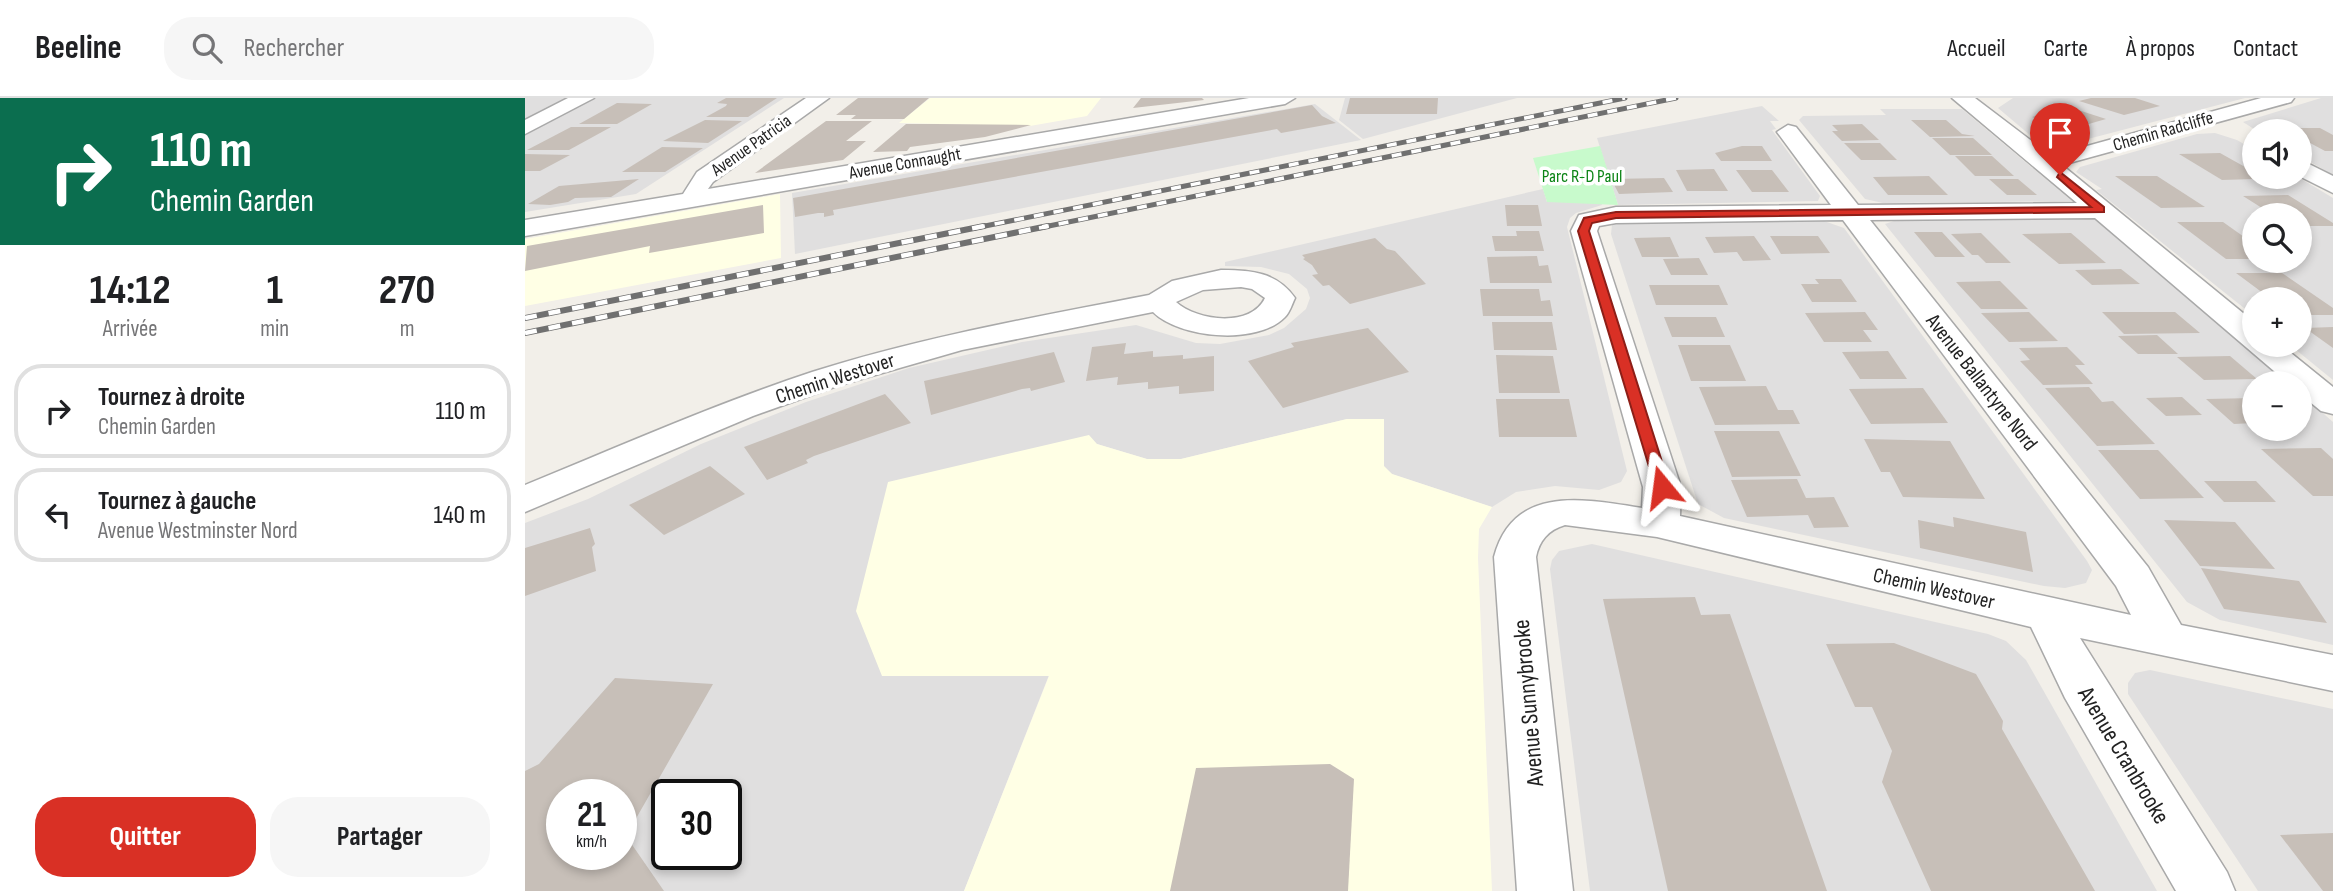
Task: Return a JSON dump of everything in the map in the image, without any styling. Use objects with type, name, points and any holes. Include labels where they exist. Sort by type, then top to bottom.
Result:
[{"type":"street","points":[[525,128],[585,98]]},
{"type":"street","name":"Avenue Patricia","points":[[693,199],[697,187],[705,177],[818,98]]},
{"type":"street","name":"Avenue Connaught","points":[[525,228],[1285,98]]},
{"type":"street","points":[[1962,98],[2012,135],[2242,328]]},
{"type":"street","points":[[1974,98],[2003,122],[2012,135]]},
{"type":"street","name":"Chemin Radcliffe","points":[[2041,159],[2070,158],[2284,98]]},
{"type":"street","points":[[2204,120],[2242,132]]},
{"type":"street","name":"Avenue Ballantyne Nord","points":[[1788,132],[2133,579],[2166,638]]},
{"type":"street","points":[[2312,174],[2333,186]]},
{"type":"street","points":[[1657,524],[1661,513],[1662,487],[1584,231],[1588,220],[1616,215],[2101,210]]},
{"type":"street","name":"Chemin Westover","points":[[525,499],[741,410],[825,379],[991,334],[1159,302]]},
{"type":"street","points":[[2277,357],[2333,404]]},
{"type":"street","name":"Chemin Westover","points":[[1536,522],[1555,513],[1579,512],[1657,524],[2050,615],[2333,673]]},
{"type":"street","name":"Avenue Sunnybrooke","points":[[1536,522],[1520,536],[1515,557],[1545,891]]},
{"type":"street","name":"Avenue Cranbrooke","points":[[2050,615],[2058,640],[2082,685],[2207,891]]},
{"type":"shaded area","points":[[525,98],[784,98],[636,194],[525,212]]},
{"type":"shaded area","points":[[930,98],[1101,98],[1087,116],[1030,126],[899,123]]},
{"type":"shaded area","points":[[1345,98],[1517,98],[1363,139],[1339,120]]},
{"type":"shaded area","points":[[2013,98],[2245,98],[2061,146],[2037,141],[1998,108]]},
{"type":"shaded area","points":[[2321,98],[2333,98],[2333,175],[2312,163],[2312,119],[2253,119]]},
{"type":"shaded area","points":[[1315,104],[1361,140],[795,254],[792,193]]},
{"type":"shaded area","points":[[1762,106],[1779,121],[1770,121],[1776,129],[1772,130],[1820,196],[1818,201],[1618,205],[1597,138]]},
{"type":"shaded area","points":[[1880,109],[1962,109],[2072,201],[1883,203],[1865,199],[1799,120],[1803,116],[1886,115]]},
{"type":"shaded area","points":[[2215,133],[2242,143],[2242,189],[2312,189],[2312,185],[2333,198],[2333,380],[2305,357],[2312,357],[2312,287],[2242,287],[2242,306],[2096,190],[2102,189],[2076,172],[2080,167],[2197,134]]},
{"type":"shaded area","points":[[1543,189],[1547,202],[1601,202],[1602,205],[1576,213],[1570,218],[1567,227],[1627,471],[1621,482],[1599,490],[1555,486],[1516,492],[1492,507],[1392,474],[1384,467],[1384,419],[1347,419],[1181,459],[1147,459],[1097,444],[1049,675],[964,891],[525,891],[525,523],[588,499],[701,444],[806,402],[909,368],[1022,342],[1136,325],[1196,343],[1220,344],[1269,335],[1284,328],[1306,309],[1310,298],[1307,289],[1289,274],[1261,267],[1225,266],[1225,262]]},
{"type":"shaded area","points":[[780,194],[781,258],[525,306],[525,239]]},
{"type":"shaded area","points":[[2094,219],[2242,344],[2242,357],[2257,357],[2274,371],[2242,371],[2242,441],[2312,441],[2312,404],[2333,422],[2333,645],[2220,620],[2187,602],[1885,224],[1897,220]]},
{"type":"shaded area","points":[[1821,220],[1844,228],[2087,561],[2092,570],[2086,583],[2065,588],[2044,586],[1724,518],[1698,504],[1611,234],[1612,225]]},
{"type":"shaded area","points":[[1347,419],[1384,419],[1384,466],[1392,474],[1492,507],[1479,529],[1478,558],[1492,891],[964,891],[1049,676],[882,676],[856,611],[888,482],[1089,435],[1097,444],[1147,459],[1181,459]]},
{"type":"shaded area","points":[[1592,544],[1988,634],[2006,641],[2026,660],[2157,891],[1590,891],[1550,569],[1552,560],[1559,551]]},
{"type":"shaded area","points":[[2150,670],[2333,709],[2333,891],[2258,891],[2128,694],[2128,683],[2135,673]]},
{"type":"green space","name":"Parc R-D Paul","points":[[1600,146],[1618,205],[1547,202],[1533,158]]},
{"type":"building","points":[[726,98],[777,98],[748,117],[706,117],[726,106],[727,104],[717,103]]},
{"type":"building","points":[[858,98],[929,98],[904,119],[851,119],[856,115],[836,115]]},
{"type":"building","points":[[1141,98],[1202,98],[1204,100],[1133,108]]},
{"type":"building","points":[[1350,98],[1438,98],[1437,114],[1346,114]]},
{"type":"building","points":[[2091,98],[2135,98],[2160,106],[2124,115],[2079,101]]},
{"type":"building","points":[[617,103],[652,104],[617,124],[579,124]]},
{"type":"building","points":[[1312,105],[1322,116],[1336,123],[1281,133],[1277,129],[833,210],[834,215],[824,217],[824,213],[818,213],[795,217],[793,198]]},
{"type":"building","points":[[2069,107],[2106,119],[2068,130],[2032,117]]},
{"type":"building","points":[[705,120],[742,121],[708,143],[663,141]]},
{"type":"building","points":[[1911,120],[1946,120],[1962,134],[1975,136],[1930,137]]},
{"type":"building","points":[[826,121],[872,121],[846,141],[866,141],[843,160],[755,173]]},
{"type":"building","points":[[906,124],[1031,125],[985,137],[910,147],[907,151],[873,152]]},
{"type":"building","points":[[1862,124],[1879,140],[1842,141],[1832,131],[1838,131],[1832,125]]},
{"type":"building","points":[[571,127],[611,127],[569,150],[527,150]]},
{"type":"building","points":[[2312,128],[2320,128],[2333,135],[2333,151],[2325,151],[2312,144]]},
{"type":"building","points":[[1932,138],[1973,138],[1992,155],[1950,155]]},
{"type":"building","points":[[1844,143],[1880,143],[1897,160],[1861,160]]},
{"type":"building","points":[[1742,146],[1762,146],[1772,161],[1721,161],[1715,153]]},
{"type":"building","points":[[662,147],[703,148],[665,172],[622,172]]},
{"type":"building","points":[[2220,153],[2242,165],[2242,179],[2222,180],[2179,154]]},
{"type":"building","points":[[525,154],[570,155],[540,171],[525,171]]},
{"type":"building","points":[[1955,156],[1992,156],[2014,176],[1975,176]]},
{"type":"building","points":[[1714,169],[1728,191],[1687,191],[1676,170]]},
{"type":"building","points":[[1736,170],[1772,170],[1789,192],[1752,192]]},
{"type":"building","points":[[1929,176],[1948,195],[1888,195],[1873,177]]},
{"type":"building","points":[[2115,176],[2157,176],[2205,207],[2161,208]]},
{"type":"building","points":[[1664,178],[1673,192],[1619,194],[1611,179]]},
{"type":"building","points":[[639,179],[611,197],[575,198],[550,205],[528,204],[559,186]]},
{"type":"building","points":[[1989,179],[2018,179],[2037,195],[2007,195]]},
{"type":"building","points":[[2288,195],[2301,203],[2254,203],[2243,196]]},
{"type":"building","points":[[763,205],[764,233],[649,253],[650,246],[525,271],[527,246]]},
{"type":"building","points":[[1505,205],[1538,205],[1542,226],[1507,226]]},
{"type":"building","points":[[2312,210],[2333,223],[2333,226],[2312,226]]},
{"type":"building","points":[[2177,222],[2223,222],[2242,235],[2242,259],[2226,259]]},
{"type":"building","points":[[1516,231],[1539,231],[1544,251],[1495,251],[1492,236],[1517,236]]},
{"type":"building","points":[[1914,232],[1942,232],[1965,257],[1935,257]]},
{"type":"building","points":[[1981,233],[2011,263],[1986,263],[1978,255],[1972,255],[1951,234]]},
{"type":"building","points":[[2071,233],[2106,263],[2059,264],[2022,234]]},
{"type":"building","points":[[1754,236],[1771,260],[1743,261],[1737,252],[1714,253],[1705,237]]},
{"type":"building","points":[[1770,236],[1818,236],[1830,253],[1781,254]]},
{"type":"building","points":[[1670,237],[1679,257],[1642,257],[1634,238]]},
{"type":"building","points":[[1375,238],[1387,249],[1395,251],[1426,284],[1350,304],[1329,285],[1323,286],[1312,275],[1318,274],[1312,265],[1303,259],[1305,258],[1302,255]]},
{"type":"building","points":[[1537,256],[1539,266],[1548,265],[1552,283],[1490,283],[1487,257]]},
{"type":"building","points":[[1699,258],[1708,275],[1671,275],[1663,259]]},
{"type":"building","points":[[2121,269],[2140,284],[2092,285],[2075,270]]},
{"type":"building","points":[[2236,273],[2282,273],[2302,287],[2255,287]]},
{"type":"building","points":[[1815,279],[1841,279],[1857,302],[1812,302],[1801,284],[1819,284]]},
{"type":"building","points":[[2000,281],[2028,309],[1981,309],[1956,282]]},
{"type":"building","points":[[1649,285],[1719,285],[1728,305],[1656,305]]},
{"type":"building","points":[[1480,289],[1539,289],[1541,301],[1550,300],[1553,316],[1483,316]]},
{"type":"building","points":[[2312,294],[2333,308],[2333,315],[2312,315]]},
{"type":"building","points":[[1865,312],[1878,330],[1863,330],[1872,342],[1824,342],[1805,313]]},
{"type":"building","points":[[2029,312],[2058,341],[2009,342],[1981,313]]},
{"type":"building","points":[[2102,312],[2175,312],[2200,333],[2124,334]]},
{"type":"building","points":[[1664,317],[1716,317],[1725,337],[1672,337]]},
{"type":"building","points":[[1492,322],[1552,322],[1557,350],[1494,350]]},
{"type":"building","points":[[2333,327],[2333,348],[2312,333],[2312,328]]},
{"type":"building","points":[[1368,328],[1409,372],[1283,408],[1248,361],[1294,347],[1291,343]]},
{"type":"building","points":[[2157,335],[2178,354],[2138,354],[2118,336]]},
{"type":"building","points":[[1126,343],[1124,354],[1153,351],[1153,357],[1183,355],[1183,359],[1214,356],[1214,391],[1179,394],[1179,386],[1148,389],[1148,382],[1117,385],[1118,377],[1086,381],[1092,347]]},
{"type":"building","points":[[1678,345],[1730,345],[1746,381],[1691,381]]},
{"type":"building","points":[[2067,347],[2085,365],[2075,365],[2093,384],[2043,385],[2020,361],[2030,360],[2019,348]]},
{"type":"building","points":[[1888,351],[1907,379],[1860,379],[1842,352]]},
{"type":"building","points":[[1054,352],[1065,382],[1031,391],[1030,388],[1022,389],[931,415],[924,381]]},
{"type":"building","points":[[1496,355],[1553,356],[1560,393],[1499,393]]},
{"type":"building","points":[[2230,356],[2248,371],[2242,371],[2242,379],[2204,380],[2177,357]]},
{"type":"building","points":[[1766,386],[1778,410],[1793,410],[1800,424],[1715,425],[1699,387]]},
{"type":"building","points":[[2089,387],[2102,402],[2113,401],[2155,444],[2097,446],[2045,388]]},
{"type":"building","points":[[1923,388],[1948,423],[1871,424],[1849,389]]},
{"type":"building","points":[[885,394],[911,423],[814,456],[806,460],[808,463],[767,480],[744,447]]},
{"type":"building","points":[[2182,397],[2202,415],[2166,416],[2146,398]]},
{"type":"building","points":[[2242,398],[2242,424],[2234,424],[2206,399]]},
{"type":"building","points":[[1496,399],[1569,399],[1577,437],[1499,437]]},
{"type":"building","points":[[1714,431],[1779,431],[1801,476],[1732,477]]},
{"type":"building","points":[[1864,439],[1950,441],[1985,499],[1903,497],[1890,472],[1881,472]]},
{"type":"building","points":[[2321,448],[2333,459],[2333,496],[2313,496],[2261,449]]},
{"type":"building","points":[[2098,450],[2158,450],[2204,498],[2140,499]]},
{"type":"building","points":[[710,466],[745,494],[664,535],[629,505]]},
{"type":"building","points":[[1797,479],[1806,498],[1834,497],[1849,527],[1814,528],[1808,515],[1747,517],[1731,480]]},
{"type":"building","points":[[2204,481],[2256,481],[2276,502],[2224,502]]},
{"type":"building","points":[[1953,517],[2026,532],[2033,572],[1920,548],[1918,520],[1954,527]]},
{"type":"building","points":[[2164,520],[2235,522],[2275,569],[2200,566]]},
{"type":"building","points":[[590,528],[595,544],[592,547],[596,571],[525,596],[525,548]]},
{"type":"building","points":[[2201,568],[2299,581],[2327,623],[2224,609]]},
{"type":"building","points":[[1695,597],[1701,615],[1730,614],[1827,891],[1668,891],[1603,599]]},
{"type":"building","points":[[1894,643],[1976,674],[2003,721],[2002,729],[2095,891],[1931,891],[1882,782],[1892,751],[1872,707],[1855,707],[1826,644]]},
{"type":"building","points":[[615,678],[713,684],[659,779],[651,779],[651,792],[637,817],[637,779],[546,779],[546,870],[637,870],[637,852],[664,891],[525,891],[525,771],[539,764]]},
{"type":"building","points":[[1330,764],[1354,779],[1348,891],[1170,891],[1196,768]]},
{"type":"building","points":[[2333,833],[2333,891],[2323,891],[2280,835]]},
{"type":"railway","points":[[975,228],[1625,98]]},
{"type":"railway","points":[[1039,228],[1676,98]]},
{"type":"railway","points":[[525,318],[984,226]]},
{"type":"railway","points":[[525,333],[1048,226]]},
{"type":"route","points":[[1662,487],[1584,231],[1588,220],[1611,215],[2101,210],[2060,175]]}]
